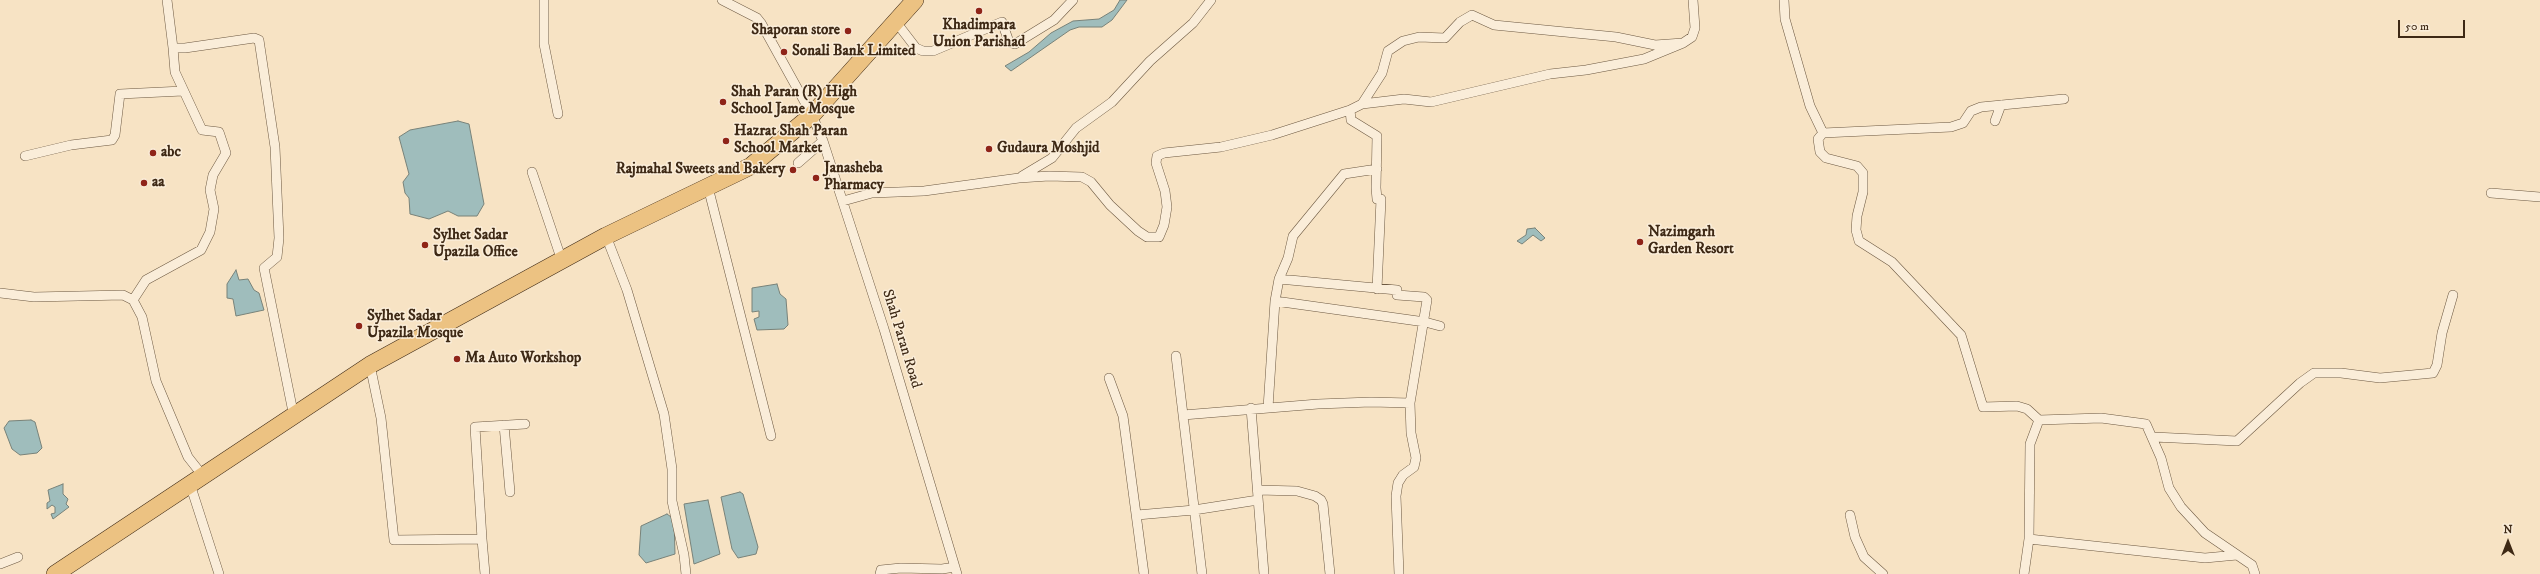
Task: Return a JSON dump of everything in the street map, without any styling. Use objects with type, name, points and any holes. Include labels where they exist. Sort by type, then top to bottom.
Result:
[{"type":"highway","points":[[55,574],[294,417],[370,365],[606,236],[752,166],[812,115],[915,0]]},
{"type":"street","points":[[133,300],[146,280],[201,250],[210,232],[214,209],[210,190],[216,169],[226,153],[219,132],[213,130],[202,130],[175,72],[167,0]]},
{"type":"street","points":[[544,0],[544,44],[558,114]]},
{"type":"street","name":"Shah Paran Road","points":[[722,0],[757,18],[812,115],[823,140],[956,570]]},
{"type":"street","points":[[896,22],[916,48],[922,51],[933,51],[1002,22],[1009,42],[1015,44],[1054,20],[1073,0]]},
{"type":"street","points":[[1019,178],[1052,158],[1076,128],[1112,102],[1150,62],[1193,23],[1211,0]]},
{"type":"street","points":[[843,201],[872,193],[924,191],[1019,178],[1082,177],[1091,182],[1110,205],[1138,231],[1147,237],[1159,237],[1164,225],[1167,207],[1165,191],[1156,163],[1157,156],[1164,153],[1221,147],[1272,135],[1350,110],[1362,104],[1404,98],[1432,102],[1550,74],[1586,70],[1644,59],[1683,43],[1692,37],[1695,28],[1692,0]]},
{"type":"street","points":[[1784,0],[1785,20],[1810,106],[1823,133]]},
{"type":"street","points":[[1362,104],[1382,72],[1388,51],[1403,41],[1419,37],[1445,38],[1460,22],[1472,15],[1494,25],[1616,37],[1656,45],[1683,43]]},
{"type":"street","points":[[173,48],[185,48],[254,38],[259,40],[275,147],[279,238],[277,257],[264,268],[294,417]]},
{"type":"street","points":[[25,156],[71,145],[112,140],[115,135],[120,94],[183,91]]},
{"type":"street","points":[[2064,99],[1981,107],[1971,111],[1963,123],[1950,127],[1823,133],[1818,139],[1820,152],[1826,158],[1857,166],[1863,173],[1863,192],[1857,216],[1856,230],[1859,242],[1892,262],[1934,304],[1961,335],[1983,407],[2017,406],[2028,409],[2039,420],[2102,418],[2136,421],[2146,424],[2154,437],[2169,488],[2181,507],[2205,533],[2252,565],[2255,574]]},
{"type":"street","points":[[1995,122],[2001,106]]},
{"type":"street","points":[[1350,110],[1351,120],[1377,136],[1377,199],[1381,199],[1377,289]]},
{"type":"street","points":[[798,163],[823,140]]},
{"type":"street","points":[[1268,408],[1275,302],[1279,279],[1288,258],[1293,236],[1344,174],[1377,169]]},
{"type":"street","points":[[532,172],[562,261]]},
{"type":"street","points":[[708,187],[771,436]]},
{"type":"street","points":[[2491,193],[2540,197]]},
{"type":"street","points":[[606,236],[627,290],[664,414],[672,469],[672,501],[684,555],[686,574]]},
{"type":"street","points":[[1279,279],[1397,290],[1397,295],[1426,298],[1427,300],[1425,322],[1410,403],[1411,433],[1416,458],[1414,467],[1403,475],[1398,483],[1396,496],[1399,574]]},
{"type":"street","points":[[0,293],[34,297],[123,295],[133,300],[142,316],[156,381],[188,456],[196,480],[219,574]]},
{"type":"street","points":[[2154,437],[2237,441],[2300,383],[2314,373],[2341,373],[2380,378],[2433,373],[2437,365],[2442,333],[2453,295]]},
{"type":"street","points":[[1275,302],[1425,322],[1440,326]]},
{"type":"street","points":[[1176,356],[1202,574]]},
{"type":"street","points":[[370,365],[382,418],[394,540],[482,539]]},
{"type":"street","points":[[1108,378],[1123,416],[1144,574]]},
{"type":"street","points":[[1183,414],[1251,408],[1371,402],[1410,403]]},
{"type":"street","points":[[1251,408],[1264,574]]},
{"type":"street","points":[[2024,574],[2029,539],[2030,444],[2039,420]]},
{"type":"street","points":[[485,574],[475,427],[525,424]]},
{"type":"street","points":[[504,425],[510,492]]},
{"type":"street","points":[[1137,515],[1194,510],[1258,495],[1297,491],[1315,496],[1321,500],[1323,504],[1330,574]]},
{"type":"street","points":[[1850,516],[1855,537],[1864,557],[1883,574]]},
{"type":"street","points":[[2029,539],[2205,558],[2238,555]]},
{"type":"street","points":[[0,564],[18,557]]},
{"type":"street","points":[[880,574],[881,570],[902,568],[956,570]]},
{"type":"water","points":[[1120,0],[1127,0],[1112,20],[1102,27],[1079,27],[1070,30],[1011,71],[1005,66],[1029,52],[1051,33],[1073,21],[1099,19],[1114,10]]},
{"type":"water","points":[[458,121],[469,124],[484,204],[477,216],[458,216],[448,211],[429,219],[410,214],[409,198],[405,193],[403,182],[409,174],[399,137],[410,130]]},
{"type":"water","points":[[1535,228],[1545,238],[1541,241],[1533,235],[1522,244],[1517,241],[1526,235],[1527,229]]},
{"type":"water","points":[[236,270],[239,280],[248,279],[254,290],[259,293],[264,310],[236,316],[233,299],[227,298],[227,284]]},
{"type":"water","points":[[777,284],[780,294],[786,299],[788,325],[784,329],[757,330],[754,319],[759,317],[759,311],[752,312],[752,288]]},
{"type":"water","points":[[31,420],[35,422],[42,448],[37,453],[20,455],[12,449],[4,428],[9,421]]},
{"type":"water","points":[[63,484],[63,494],[68,499],[66,504],[69,507],[53,519],[51,514],[55,513],[55,507],[52,505],[47,509],[47,503],[50,501],[48,490]]},
{"type":"water","points":[[740,492],[743,494],[758,547],[756,554],[738,558],[732,549],[721,497]]},
{"type":"water","points":[[708,500],[720,554],[694,564],[684,504]]},
{"type":"water","points":[[667,514],[674,519],[675,554],[646,563],[639,555],[641,526]]},
{"type":"place","name":"Khadimpara Union Parishad","points":[[979,11]]},
{"type":"place","name":"Shaporan store","points":[[848,31]]},
{"type":"place","name":"Sonali Bank Limited","points":[[784,52]]},
{"type":"place","name":"Shah Paran (R) High School Jame Mosque","points":[[723,102]]},
{"type":"place","name":"Hazrat Shah Paran School Market","points":[[726,141]]},
{"type":"place","name":"Gudaura Moshjid","points":[[989,149]]},
{"type":"place","name":"abc","points":[[153,153]]},
{"type":"place","name":"Rajmahal Sweets and Bakery","points":[[793,170]]},
{"type":"place","name":"Janasheba Pharmacy","points":[[816,178]]},
{"type":"place","name":"aa","points":[[144,183]]},
{"type":"place","name":"Nazimgarh Garden Resort","points":[[1640,242]]},
{"type":"place","name":"Sylhet Sadar Upazila Office","points":[[425,245]]},
{"type":"place","name":"Sylhet Sadar Upazila Mosque","points":[[359,326]]},
{"type":"place","name":"Ma Auto Workshop","points":[[457,359]]}]
